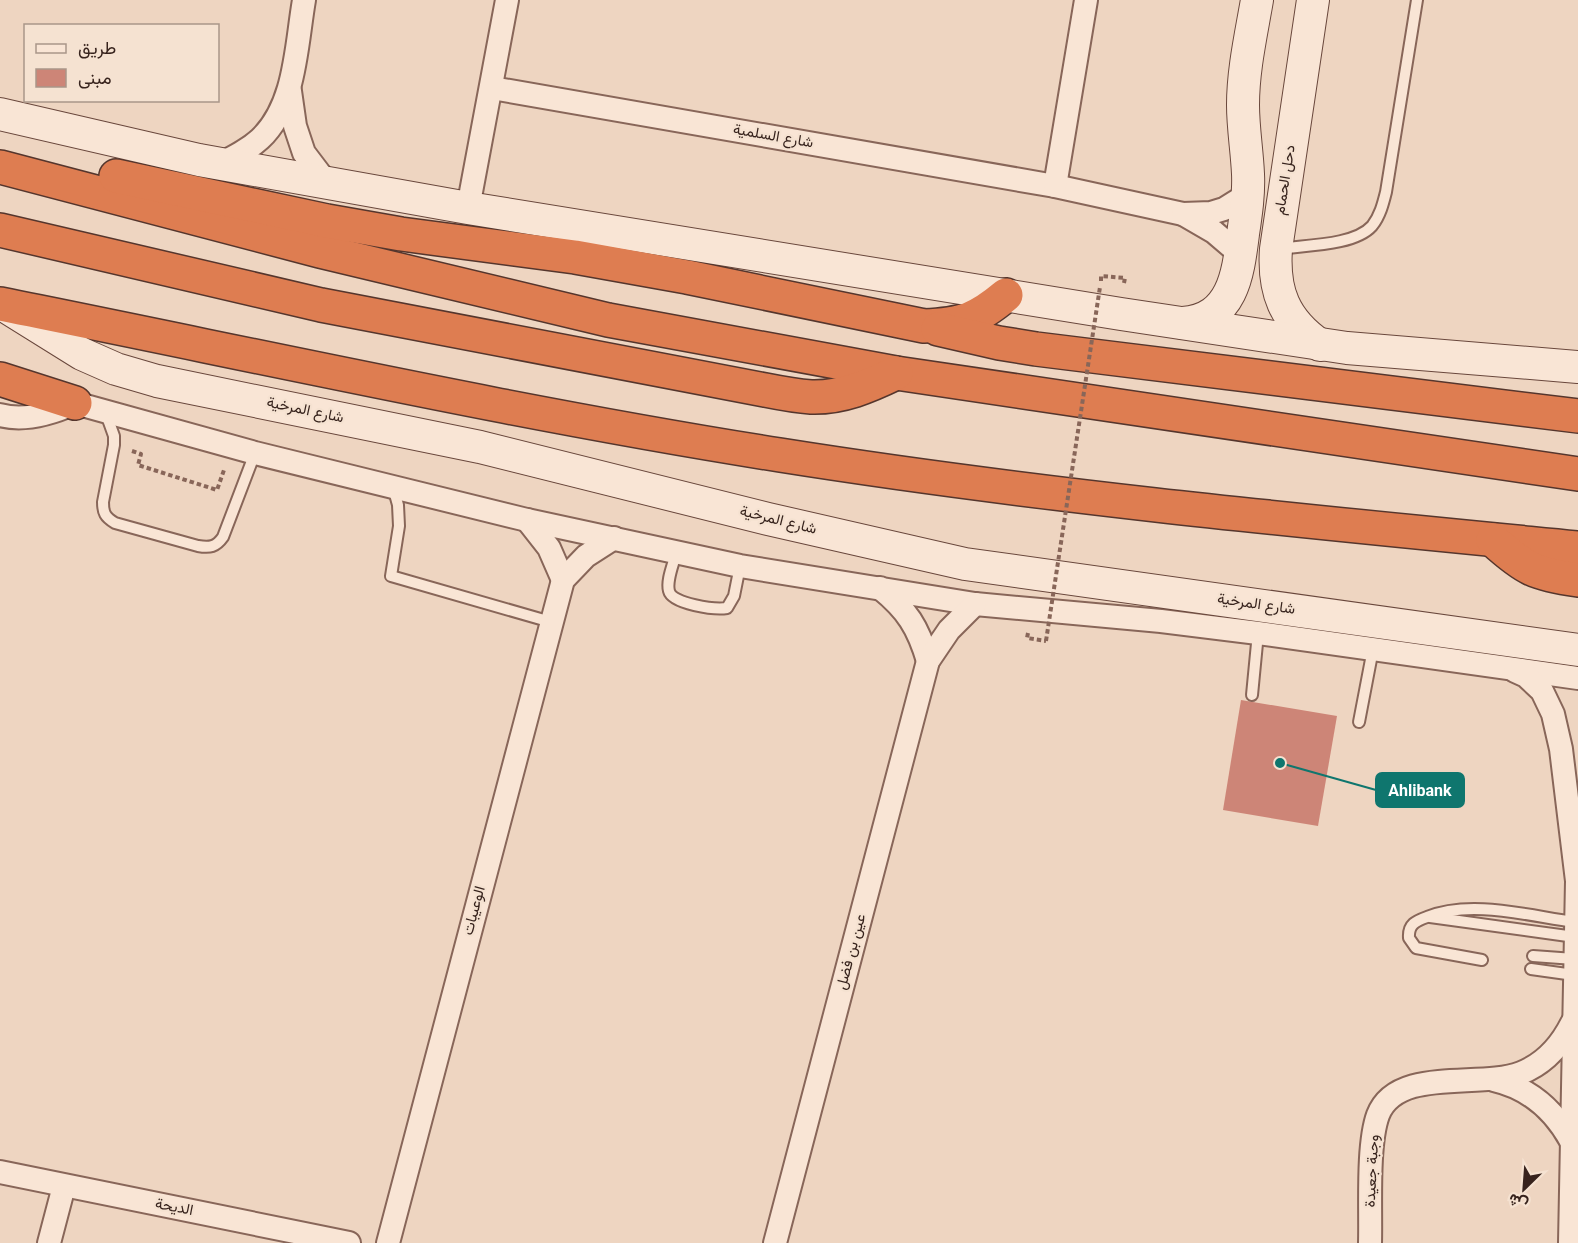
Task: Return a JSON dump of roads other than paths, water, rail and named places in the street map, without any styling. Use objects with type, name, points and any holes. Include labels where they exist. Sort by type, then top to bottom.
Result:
[{"type":"highway","points":[[11,170],[58,167],[87,170],[338,223],[401,234],[586,259],[687,277],[1036,349],[1578,417]]},
{"type":"highway","points":[[11,170],[332,253],[608,320],[896,373],[1578,474]]},
{"type":"highway","points":[[0,230],[321,305],[765,390],[811,397],[843,394],[896,373]]},
{"type":"highway","points":[[924,326],[953,325],[970,320],[986,312],[1006,295]]},
{"type":"highway","name":"شارع المرخية","points":[[1,304],[582,422],[783,456],[1173,508],[1578,548]]},
{"type":"highway","points":[[0,379],[90,407]]},
{"type":"highway","points":[[1493,540],[1518,562],[1532,570],[1578,580]]},
{"type":"street","points":[[220,164],[244,152],[260,139],[284,106],[290,87],[304,0]]},
{"type":"street","points":[[468,208],[507,0]]},
{"type":"street","points":[[1054,186],[1086,0]]},
{"type":"street","points":[[1179,323],[1206,318],[1218,310],[1227,299],[1233,285],[1241,255],[1248,194],[1243,105],[1244,82],[1257,0]]},
{"type":"street","name":"دحل الحمام","points":[[1313,0],[1276,249],[1276,284],[1281,300],[1297,326],[1320,345]]},
{"type":"street","points":[[290,87],[295,126],[304,153],[326,182]]},
{"type":"street","name":"شارع السلمية","points":[[492,88],[1054,186],[1183,214],[1211,213],[1224,209],[1248,194]]},
{"type":"street","points":[[0,114],[220,164],[468,208],[1179,323],[1320,345],[1578,367]]},
{"type":"street","name":"شارع السلمية","points":[[1183,214],[1214,232],[1241,255]]},
{"type":"street","name":"شارع المرخية","points":[[1,304],[82,354],[116,369],[157,381],[480,447],[768,519],[965,564],[1578,650]]},
{"type":"street","points":[[0,415],[27,417],[90,407]]},
{"type":"street","name":"شارع المرخية","points":[[90,407],[255,453],[527,520],[740,566],[975,603],[1258,633],[1578,678]]},
{"type":"street","points":[[527,520],[549,548],[563,580]]},
{"type":"street","name":"الوعيبات","points":[[388,1243],[563,580],[586,556],[614,538]]},
{"type":"street","points":[[880,588],[912,619],[922,639],[928,661]]},
{"type":"street","name":"عين بن فضل","points":[[775,1243],[928,661],[949,630],[975,603]]},
{"type":"street","points":[[1509,668],[1526,676],[1542,691],[1553,714],[1561,749],[1577,881]]},
{"type":"street","points":[[1570,1243],[1578,816]]},
{"type":"street","name":"وجبة جعيدة","points":[[1370,1243],[1372,1148],[1379,1113],[1388,1100],[1400,1090],[1415,1084],[1505,1077],[1534,1067],[1557,1047],[1567,1034],[1573,1020]]},
{"type":"street","name":"وجبة جعيدة","points":[[1489,1079],[1507,1083],[1538,1100],[1563,1125],[1571,1141]]},
{"type":"street","name":"الديحة","points":[[0,1172],[349,1243]]},
{"type":"street","points":[[49,1243],[64,1186]]},
{"type":"lane","points":[[1276,249],[1354,238],[1371,227],[1381,212],[1417,0]]},
{"type":"lane","points":[[90,407],[114,436],[103,511],[106,518],[115,523],[198,546],[209,548],[218,544],[223,537],[255,453]]},
{"type":"lane","points":[[393,487],[398,505],[399,526],[390,576],[551,622]]},
{"type":"lane","points":[[676,553],[669,593],[674,598],[691,604],[727,608],[734,596],[740,566]]},
{"type":"lane","points":[[1252,695],[1258,633]]},
{"type":"lane","points":[[1359,722],[1373,649]]},
{"type":"lane","points":[[1482,960],[1416,948],[1409,938],[1410,926],[1438,912],[1464,908],[1574,949]]},
{"type":"lane","points":[[1533,956],[1574,949]]},
{"type":"lane","points":[[1531,969],[1574,949]]},
{"type":"place","name":"Ahlibank","points":[[1280,763]]}]
